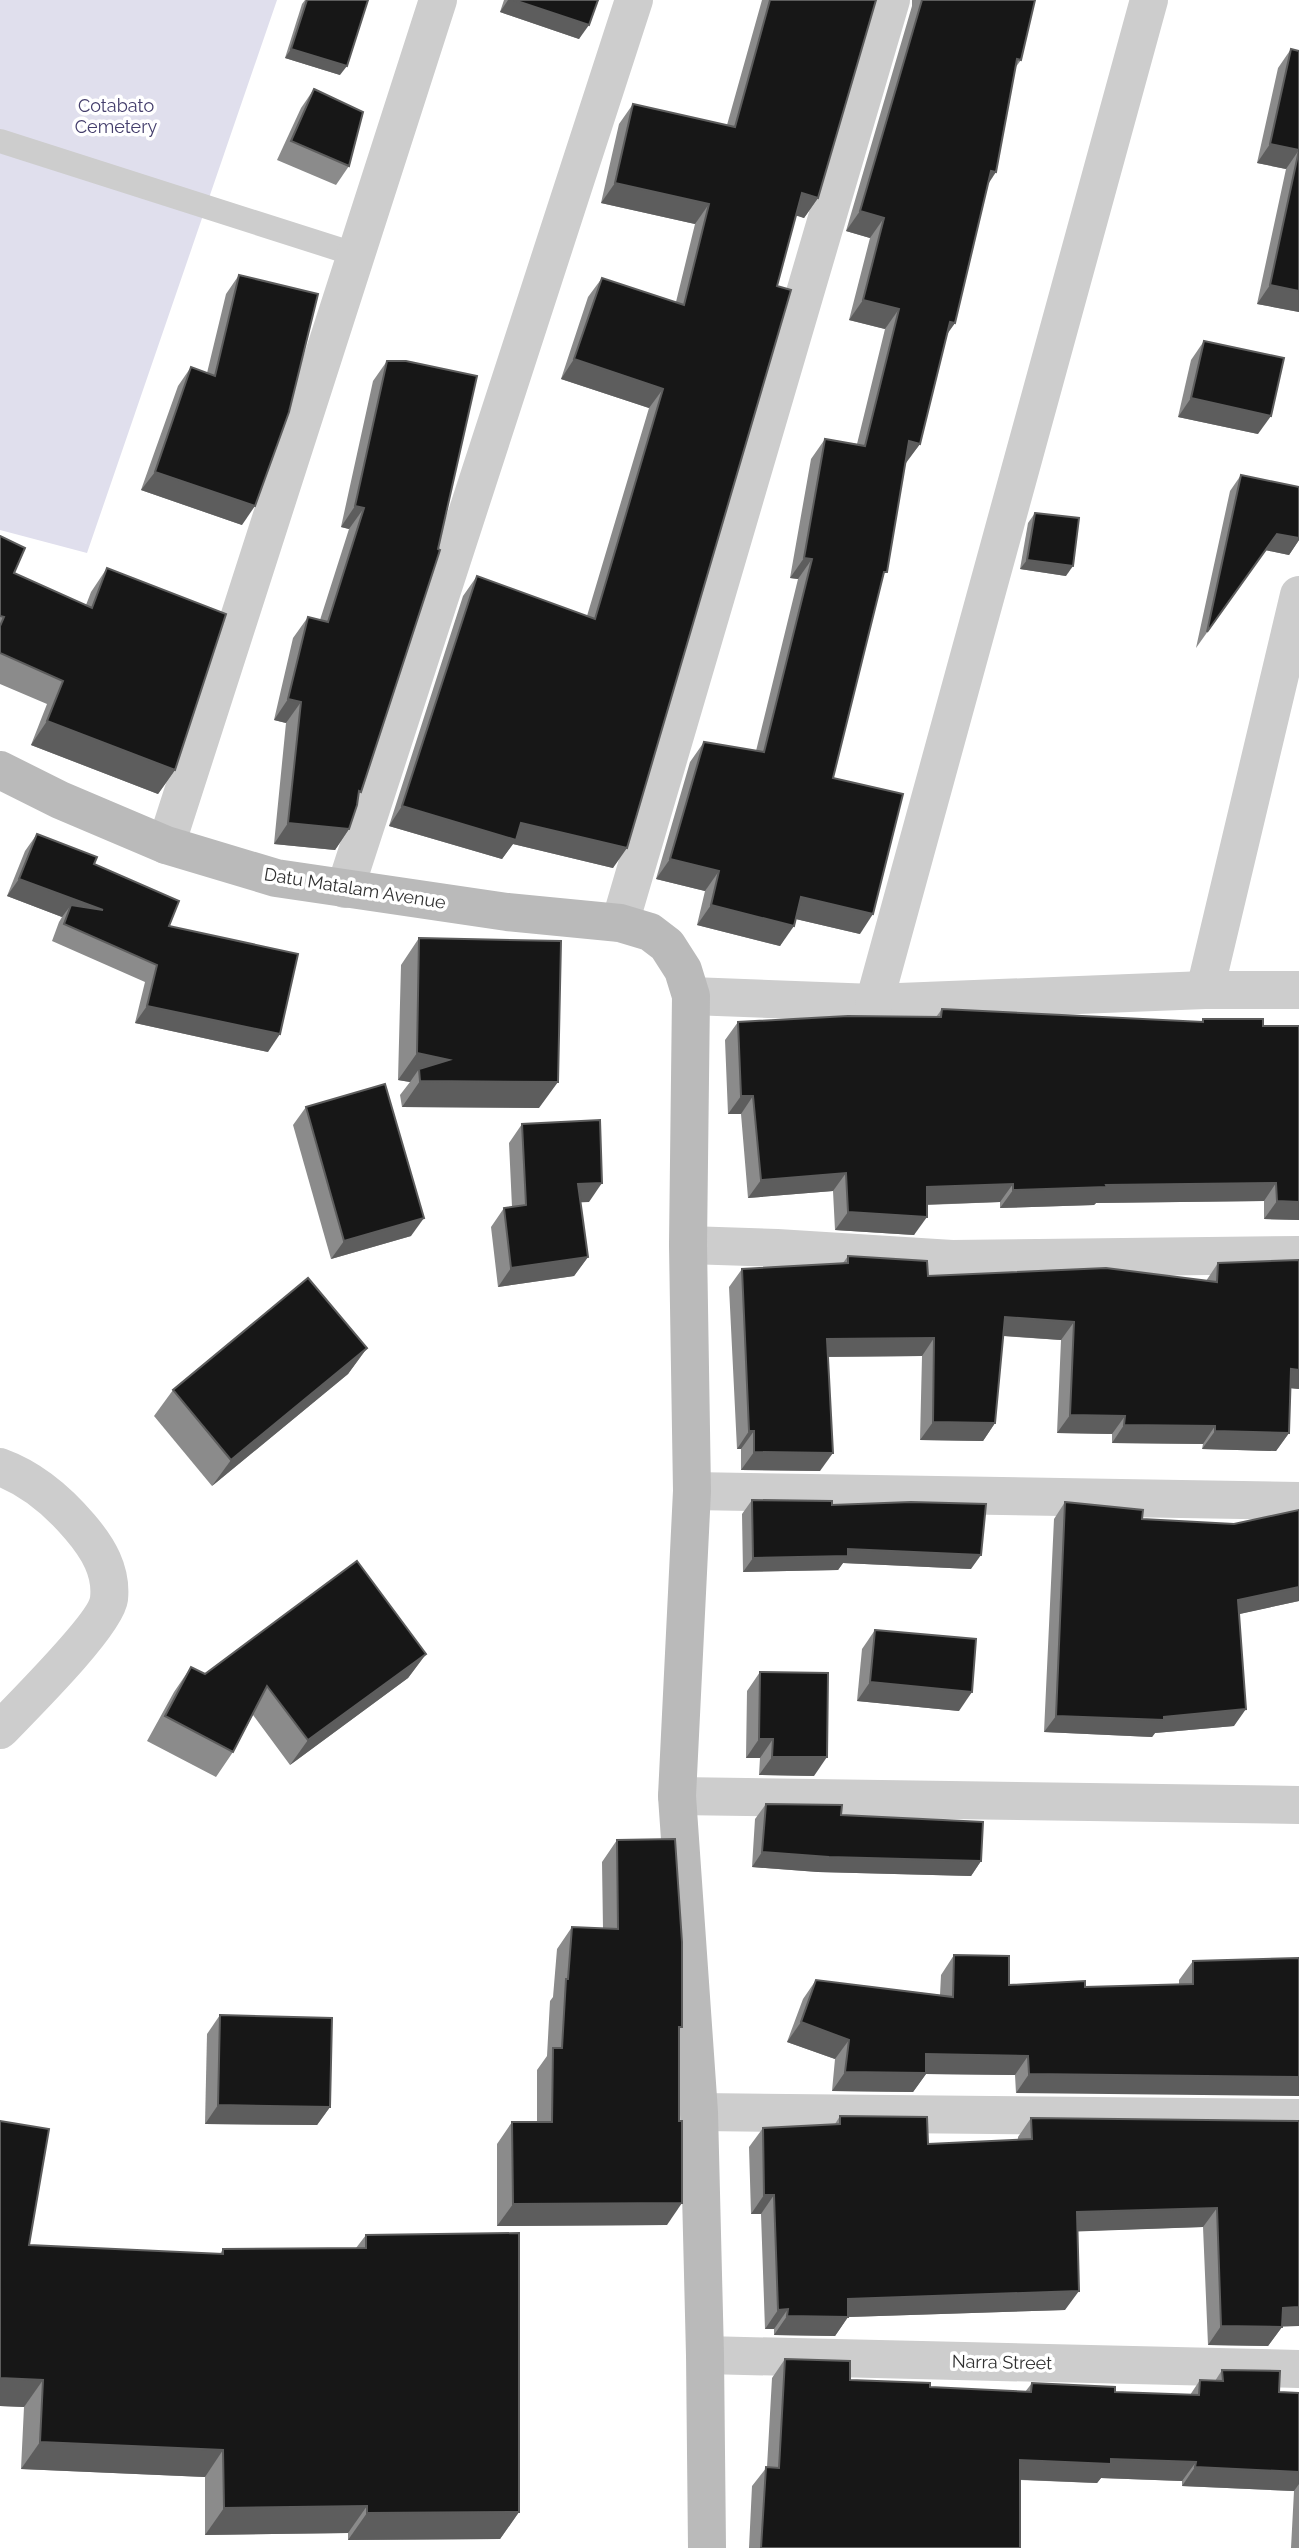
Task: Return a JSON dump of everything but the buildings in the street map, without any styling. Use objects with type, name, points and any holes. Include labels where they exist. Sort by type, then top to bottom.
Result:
[{"type":"main road","name":"Datu Matalam Avenue","points":[[0,770],[60,800],[166,845],[276,878],[507,912],[620,923],[650,932],[667,945],[683,970],[691,996]]},
{"type":"main road","points":[[691,996],[688,1245],[692,1490],[677,1796],[699,2112],[707,2548]]},
{"type":"street","points":[[166,845],[438,0]]},
{"type":"street","points":[[345,889],[634,0]]},
{"type":"street","points":[[620,923],[891,0]]},
{"type":"street","points":[[874,1003],[1149,0]]},
{"type":"street","points":[[1205,990],[1299,595]]},
{"type":"street","points":[[691,996],[874,1003],[1299,989]]},
{"type":"street","points":[[688,1245],[952,1259],[1299,1255]]},
{"type":"street","points":[[0,1467],[45,1491],[92,1541],[109,1573],[109,1602],[93,1628],[0,1730]]},
{"type":"street","points":[[692,1490],[1299,1501]]},
{"type":"street","points":[[677,1796],[1299,1805]]},
{"type":"street","points":[[699,2112],[1299,2118]]},
{"type":"street","name":"Narra Street","points":[[705,2355],[1299,2369]]},
{"type":"lane","points":[[0,141],[357,255]]},
{"type":"green space","name":"Cotabato Cemetery","points":[[0,0],[277,0],[87,553],[0,530]]}]
